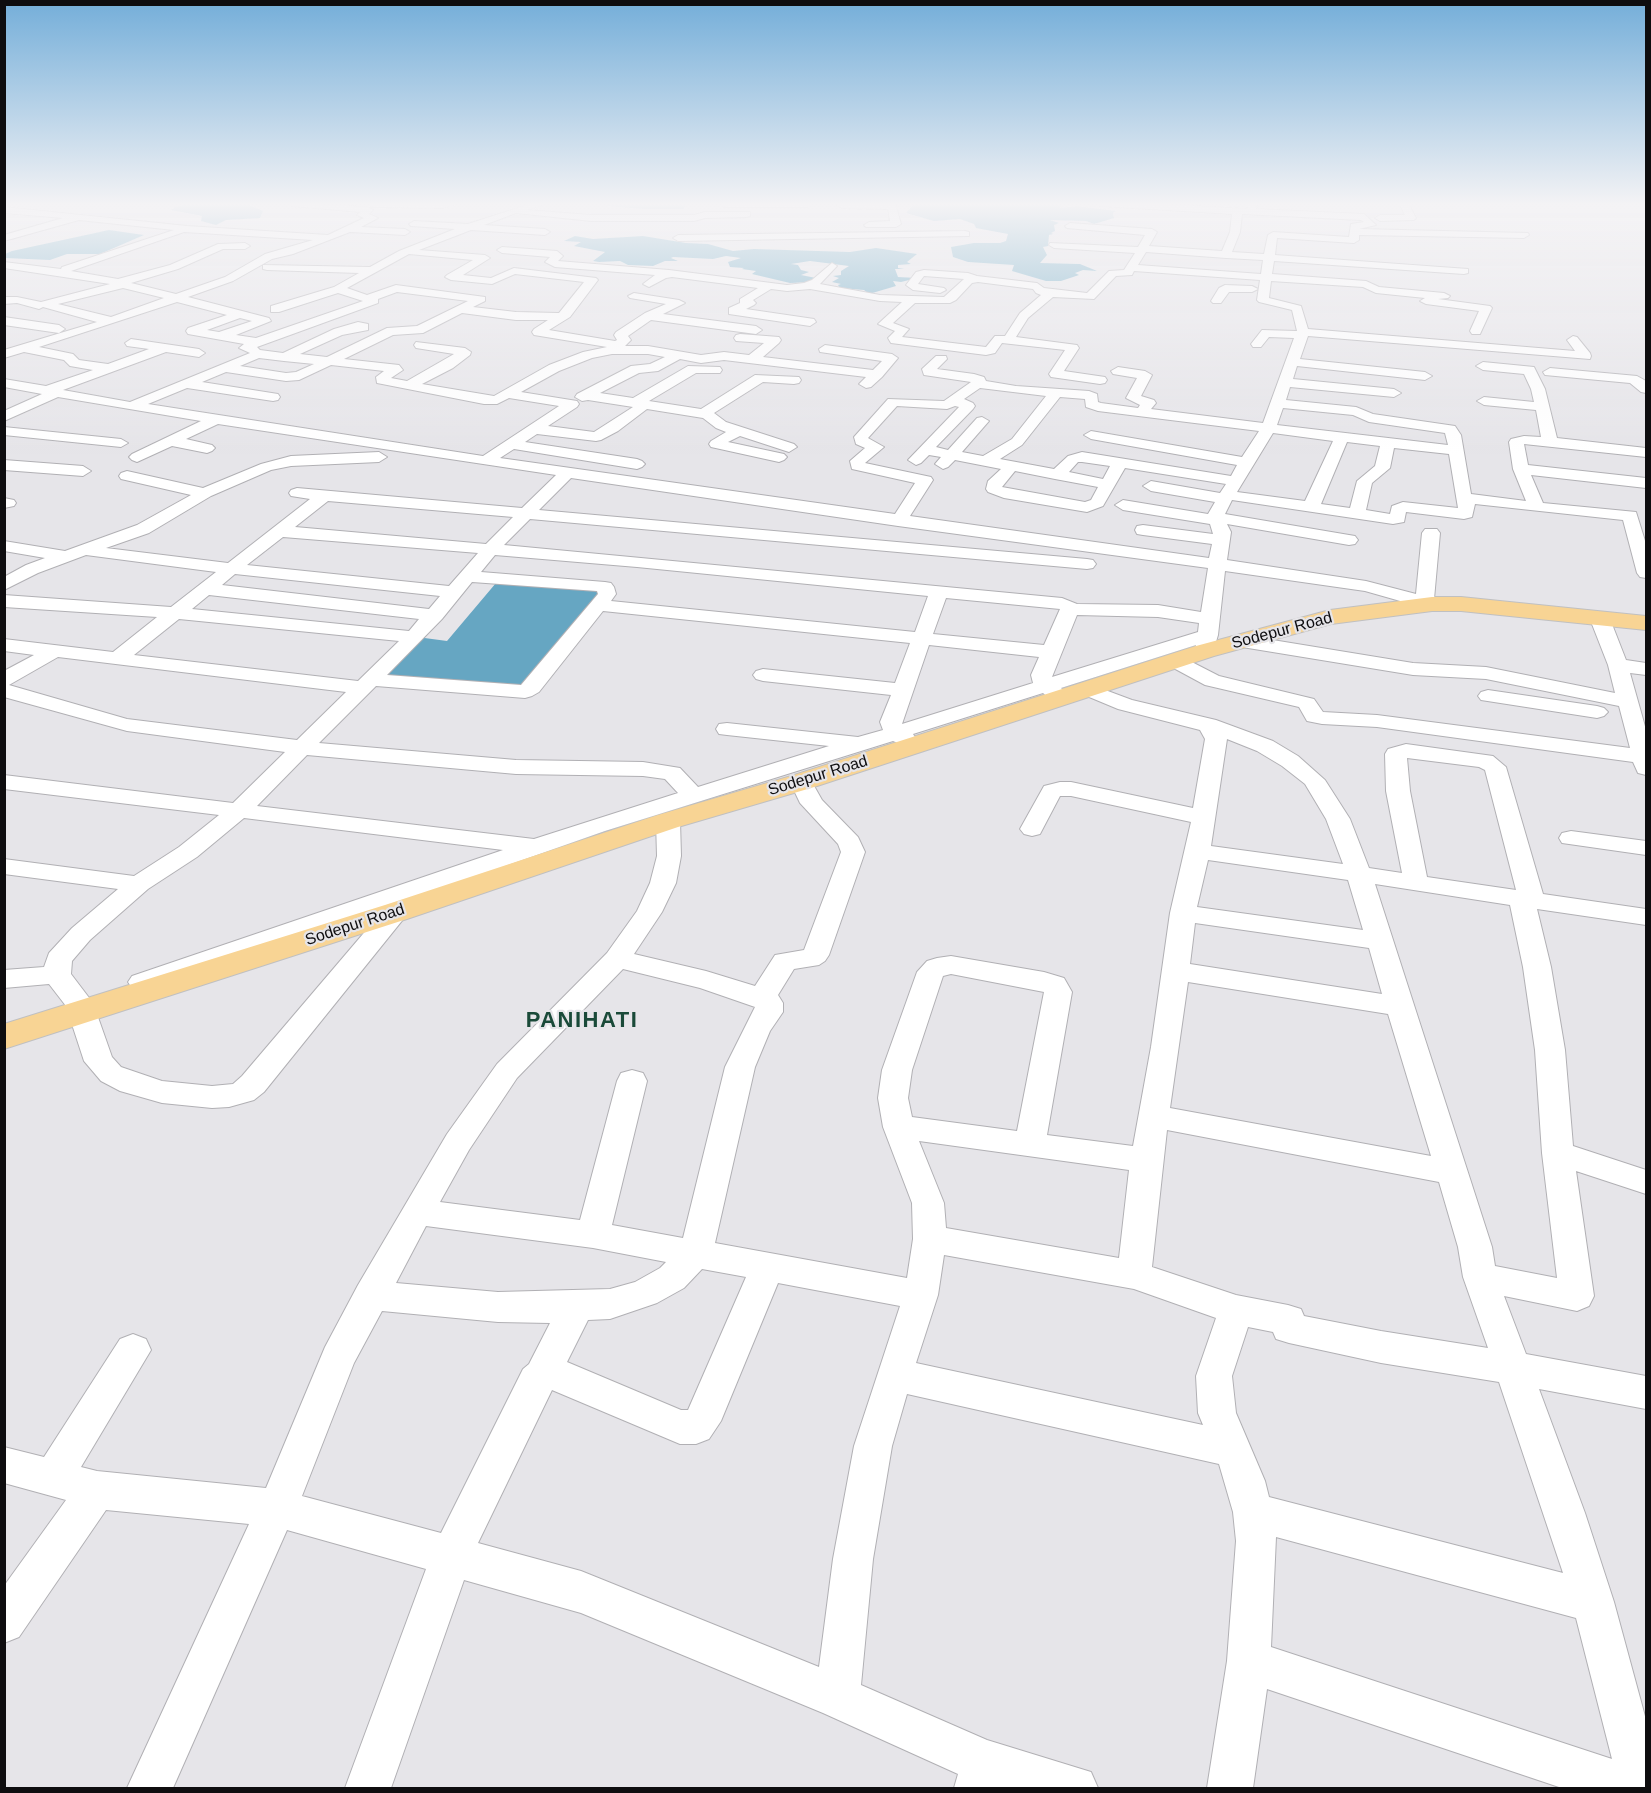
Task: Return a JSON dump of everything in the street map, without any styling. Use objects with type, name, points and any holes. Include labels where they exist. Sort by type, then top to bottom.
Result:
[{"type":"main road","name":"Sodepur Road","points":[[4,1037],[81,1007],[396,912],[668,821],[801,782],[920,743],[1066,692],[1175,661],[1208,635],[1242,641],[1330,617],[1428,603],[1461,604],[1647,623]]},
{"type":"street","points":[[7,321],[42,304],[107,287]]},
{"type":"street","points":[[136,287],[265,321]]},
{"type":"street","points":[[4,354],[26,348],[58,334],[109,322],[179,297],[200,287]]},
{"type":"street","points":[[131,406],[227,368],[258,348],[399,287]]},
{"type":"street","points":[[588,287],[562,317],[540,331],[539,334],[615,348],[641,349],[702,359],[716,356],[752,359],[877,374]]},
{"type":"street","points":[[767,287],[744,301],[750,304],[733,311],[810,322]]},
{"type":"street","points":[[773,287],[790,289],[803,287]]},
{"type":"street","points":[[811,287],[869,297],[946,301],[963,287]]},
{"type":"street","points":[[915,287],[957,292]]},
{"type":"street","points":[[1037,287],[1040,291],[1050,293],[1090,297],[1100,287]]},
{"type":"street","points":[[1217,302],[1228,287]]},
{"type":"street","points":[[1265,287],[1264,301],[1308,305]]},
{"type":"street","points":[[1370,287],[1376,290],[1444,296]]},
{"type":"street","points":[[275,309],[344,288],[396,288],[481,299],[352,363]]},
{"type":"street","points":[[220,336],[265,321],[344,288],[372,299],[395,302]]},
{"type":"street","points":[[4,294],[22,290]]},
{"type":"street","points":[[1318,292],[1484,307],[1487,309],[1476,331]]},
{"type":"street","points":[[1008,340],[1024,316],[1050,293]]},
{"type":"street","points":[[196,302],[233,296],[211,307]]},
{"type":"street","points":[[634,296],[696,305]]},
{"type":"street","points":[[4,301],[17,300],[42,304],[127,327],[173,313]]},
{"type":"street","points":[[912,300],[884,324],[903,329],[894,338],[895,340],[986,351],[990,350],[998,339],[1073,348],[1056,374],[1100,380]]},
{"type":"street","points":[[240,314],[192,331],[220,336],[284,357],[382,366],[396,370],[383,376],[382,380],[488,401],[497,400],[554,368],[615,348],[625,340],[620,335],[649,316],[679,303]]},
{"type":"street","points":[[1215,519],[1246,462],[1268,429],[1302,334],[1299,310],[1286,304]]},
{"type":"street","points":[[439,306],[516,316],[562,317]]},
{"type":"street","points":[[718,306],[737,309]]},
{"type":"street","points":[[382,366],[475,316]]},
{"type":"street","points":[[649,316],[760,330]]},
{"type":"street","points":[[7,321],[58,334],[79,344]]},
{"type":"street","points":[[284,357],[338,332],[358,326],[413,331]]},
{"type":"street","points":[[227,368],[290,377],[299,376],[394,330]]},
{"type":"street","points":[[1257,344],[1266,333],[1302,334],[1585,356],[1573,340]]},
{"type":"street","points":[[740,338],[775,340],[752,359]]},
{"type":"street","points":[[131,343],[198,353]]},
{"type":"street","points":[[4,344],[72,358],[75,363],[110,368]]},
{"type":"street","points":[[4,417],[53,391],[165,348]]},
{"type":"street","points":[[825,349],[892,358],[866,386],[924,394],[916,403]]},
{"type":"street","points":[[407,386],[448,365],[465,352],[411,350]]},
{"type":"street","points":[[485,461],[585,395],[627,373],[639,368],[653,368],[678,355]]},
{"type":"street","points":[[941,359],[929,369],[929,372],[982,378],[1056,393],[1089,395],[1092,397],[1091,404],[1095,406],[1268,429],[1455,450]]},
{"type":"street","points":[[1292,362],[1425,376]]},
{"type":"street","points":[[1483,366],[1626,378],[1640,382],[1647,389]]},
{"type":"street","points":[[534,429],[596,437],[613,428],[640,403],[674,379],[695,368],[813,382]]},
{"type":"street","points":[[1528,370],[1543,407],[1550,442]]},
{"type":"street","points":[[1118,371],[1145,375],[1133,398],[1149,403],[1142,413]]},
{"type":"street","points":[[627,373],[674,379]]},
{"type":"street","points":[[702,414],[762,377]]},
{"type":"street","points":[[925,480],[855,465],[876,447],[861,439],[893,402],[942,406],[953,401],[982,378]]},
{"type":"street","points":[[1285,382],[1394,393]]},
{"type":"street","points":[[7,384],[424,452],[1366,586],[1428,603],[1431,532]]},
{"type":"street","points":[[188,384],[273,397]]},
{"type":"street","points":[[986,461],[1017,442],[1056,393]]},
{"type":"street","points":[[507,394],[572,404]]},
{"type":"street","points":[[585,395],[713,417],[717,423],[741,430],[784,452],[716,444],[741,430]]},
{"type":"street","points":[[900,474],[968,406],[953,401]]},
{"type":"street","points":[[1484,401],[1543,407]]},
{"type":"street","points":[[1278,403],[1356,411],[1362,412],[1366,418],[1450,429],[1454,435],[1463,496],[1467,499],[1537,507],[1628,511],[1646,508]]},
{"type":"street","points":[[137,457],[217,419]]},
{"type":"street","points":[[898,521],[925,480],[953,455],[982,421]]},
{"type":"street","points":[[4,431],[121,443]]},
{"type":"street","points":[[1091,435],[1246,462]]},
{"type":"street","points":[[1311,507],[1342,438]]},
{"type":"street","points":[[1537,507],[1521,469],[1516,440],[1647,452]]},
{"type":"street","points":[[170,441],[207,448]]},
{"type":"street","points":[[1357,514],[1365,481],[1382,468],[1388,442]]},
{"type":"street","points":[[511,444],[637,464]]},
{"type":"street","points":[[926,450],[1107,484]]},
{"type":"street","points":[[4,585],[32,569],[143,529],[205,493],[279,462],[424,452]]},
{"type":"street","points":[[1055,474],[1061,472],[1075,458],[1120,463],[1230,492],[1311,507],[1396,519],[1398,509],[1403,507],[1464,514],[1467,499]]},
{"type":"street","points":[[1077,546],[1096,503],[1120,463]]},
{"type":"street","points":[[4,465],[82,471]]},
{"type":"street","points":[[1012,466],[994,484],[994,489],[1080,506],[1090,507],[1096,503]]},
{"type":"street","points":[[1521,469],[1647,483]]},
{"type":"street","points":[[396,912],[253,1084],[243,1092],[212,1097],[162,1092],[131,1083],[111,1074],[99,1061],[81,1007],[57,974],[59,959],[81,934],[139,884],[188,852],[238,812],[304,748],[414,638],[490,550],[567,473]]},
{"type":"street","points":[[127,476],[205,493]]},
{"type":"street","points":[[1619,481],[1644,554],[1647,573]]},
{"type":"street","points":[[1151,486],[1230,492]]},
{"type":"street","points":[[297,493],[1139,568],[1150,567],[1158,557]]},
{"type":"street","points":[[119,657],[324,496]]},
{"type":"street","points":[[1123,505],[1349,540]]},
{"type":"street","points":[[1208,635],[1222,529],[1215,519]]},
{"type":"street","points":[[365,688],[525,692],[532,688],[603,598],[637,562],[665,526]]},
{"type":"street","points":[[1143,530],[1221,540]]},
{"type":"street","points":[[278,531],[843,582],[1062,604],[1069,606],[1070,609],[1158,612],[1208,635]]},
{"type":"street","points":[[843,582],[856,543]]},
{"type":"street","points":[[4,546],[64,557]]},
{"type":"street","points":[[87,551],[232,569],[461,584],[597,586],[603,598]]},
{"type":"street","points":[[205,590],[435,615]]},
{"type":"street","points":[[920,743],[902,738],[894,732],[891,722],[924,638],[939,592]]},
{"type":"street","points":[[603,598],[1052,652]]},
{"type":"street","points":[[4,601],[175,613],[414,638]]},
{"type":"street","points":[[1070,609],[1041,675],[1042,681],[1066,692],[1208,725],[1265,746],[1290,761],[1314,780],[1338,819],[1359,874],[1452,1172],[1475,1248],[1480,1277],[1565,1513],[1637,1732],[1642,1788]]},
{"type":"street","points":[[1175,661],[1212,681],[1307,703],[1311,712],[1322,718],[1377,721],[1645,754],[1618,665],[1600,619]]},
{"type":"street","points":[[81,1007],[536,846],[894,732],[1066,692],[1208,635]]},
{"type":"street","points":[[1242,641],[1413,669],[1486,673],[1631,709]]},
{"type":"street","points":[[4,645],[119,657],[483,705]]},
{"type":"street","points":[[4,680],[55,651]]},
{"type":"street","points":[[1618,665],[1647,669]]},
{"type":"street","points":[[762,675],[903,690]]},
{"type":"street","points":[[4,690],[127,725],[304,748],[516,767],[643,769],[672,773],[693,795]]},
{"type":"street","points":[[1488,696],[1631,709]]},
{"type":"street","points":[[1134,1275],[1146,1160],[1166,1047],[1183,913],[1198,851],[1216,740],[1208,725]]},
{"type":"street","points":[[727,729],[859,743]]},
{"type":"street","points":[[1416,884],[1398,791],[1396,754],[1406,751],[1485,761],[1495,767],[1527,901],[1550,1050],[1558,1153],[1577,1296],[1480,1277]]},
{"type":"street","points":[[4,782],[576,852]]},
{"type":"street","points":[[762,998],[785,961],[809,959],[816,955],[853,852],[849,842],[812,803],[801,782]]},
{"type":"street","points":[[1032,829],[1048,796],[1052,791],[1060,789],[1203,817]]},
{"type":"street","points":[[150,1788],[277,1508],[338,1358],[370,1295],[458,1142],[507,1071],[617,959],[649,912],[663,883],[669,856],[668,821]]},
{"type":"street","points":[[1571,838],[1647,848]]},
{"type":"street","points":[[1198,851],[1647,917]]},
{"type":"street","points":[[4,866],[139,884]]},
{"type":"street","points":[[1183,913],[1380,941]]},
{"type":"street","points":[[370,1295],[498,1307],[555,1308],[610,1304],[645,1293],[672,1278],[696,1253],[740,1067],[757,1028],[769,1012],[769,1003],[762,998],[706,980],[617,959]]},
{"type":"street","points":[[837,1697],[853,1559],[871,1457],[921,1296],[930,1239],[928,1203],[898,1127],[893,1098],[897,1070],[932,972],[937,967],[951,965],[1054,984],[1058,992],[1030,1145]]},
{"type":"street","points":[[1176,970],[1400,1006]]},
{"type":"street","points":[[4,979],[25,979],[57,974]]},
{"type":"street","points":[[593,1234],[632,1081]]},
{"type":"street","points":[[1154,1116],[1452,1172]]},
{"type":"street","points":[[898,1127],[1146,1160]]},
{"type":"street","points":[[1558,1153],[1647,1182]]},
{"type":"street","points":[[417,1212],[593,1234],[921,1296]]},
{"type":"street","points":[[930,1239],[1134,1275],[1236,1310],[1288,1320],[1289,1328],[1381,1347],[1647,1392]]},
{"type":"street","points":[[542,1375],[556,1374],[680,1427],[696,1427],[702,1421],[767,1267]]},
{"type":"street","points":[[368,1788],[452,1557],[536,1381],[542,1375],[571,1318],[555,1308]]},
{"type":"street","points":[[1230,1788],[1249,1661],[1256,1541],[1253,1512],[1245,1481],[1217,1413],[1214,1376],[1236,1310]]},
{"type":"street","points":[[53,1477],[133,1350]]},
{"type":"street","points":[[895,1374],[1232,1449]]},
{"type":"street","points":[[4,1465],[97,1490],[277,1508],[581,1592],[837,1697],[981,1775],[1075,1788]]},
{"type":"street","points":[[4,1622],[97,1490]]},
{"type":"street","points":[[1253,1512],[1593,1602]]},
{"type":"street","points":[[1249,1661],[1629,1788]]},
{"type":"water","points":[[894,287],[869,294],[864,290],[840,288]]},
{"type":"water","points":[[496,583],[602,591],[527,689],[377,679],[417,637],[447,641]]},
{"type":"district","name":"PANIHATI","points":[[582,1021]]}]
